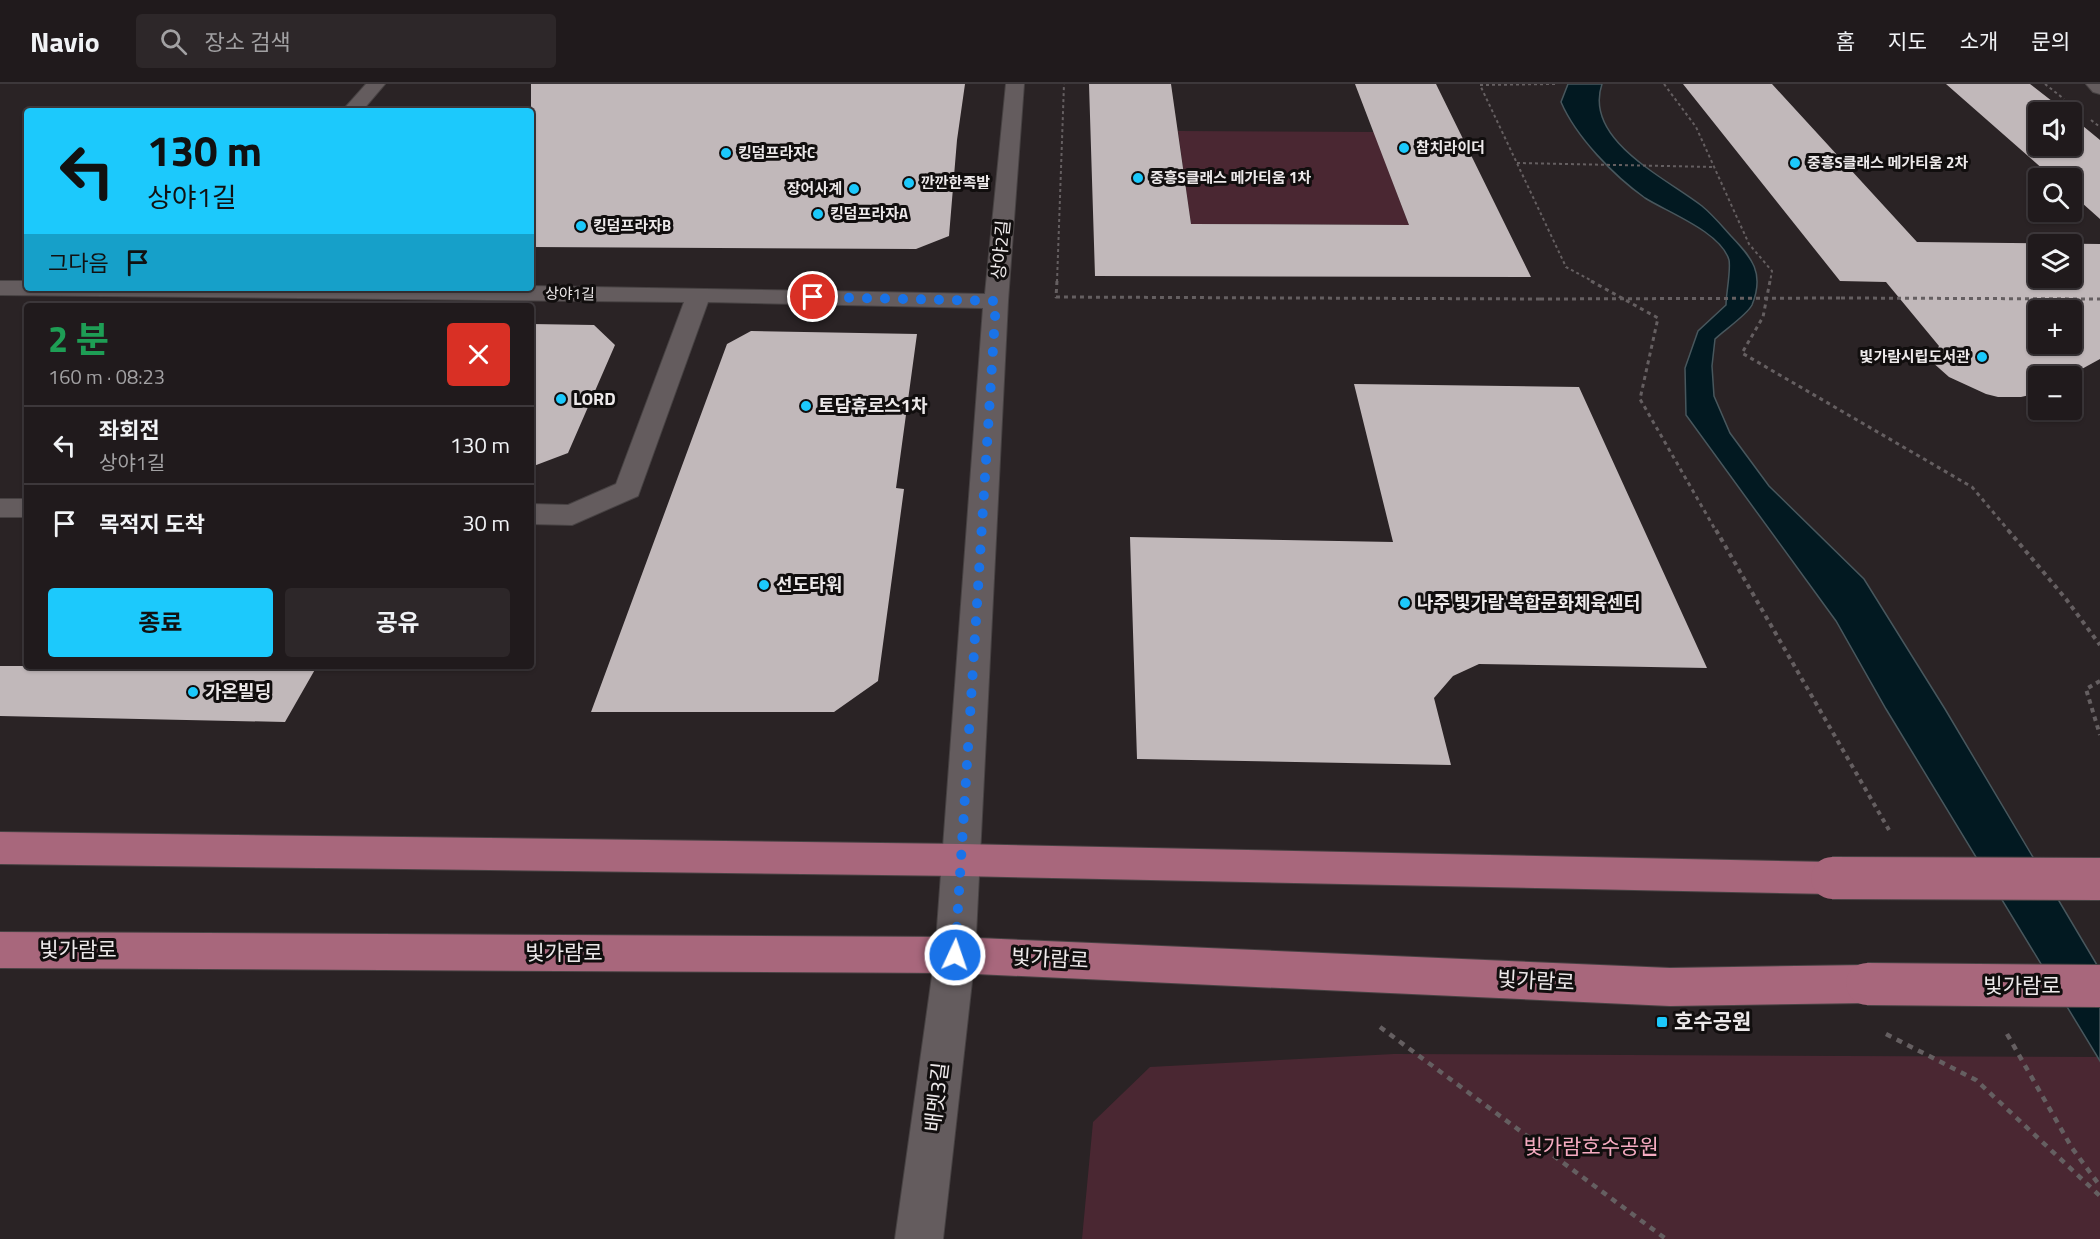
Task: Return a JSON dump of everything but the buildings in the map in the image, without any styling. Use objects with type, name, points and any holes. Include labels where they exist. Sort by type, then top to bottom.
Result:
[{"type":"main road","points":[[0,848],[961,860],[1832,878],[2100,879]]},
{"type":"main road","name":"빛가람로","points":[[0,950],[955,955],[1670,987],[1867,984],[2100,986]]},
{"type":"street","points":[[355,108],[376,84]]},
{"type":"street","name":"상야2길","points":[[955,955],[996,301],[1015,84]]},
{"type":"street","points":[[2095,84],[2100,88]]},
{"type":"street","name":"상야1길","points":[[0,288],[24,288]]},
{"type":"street","name":"상야1길","points":[[364,291],[996,301]]},
{"type":"street","points":[[534,514],[572,515],[628,490],[699,295]]},
{"type":"street","points":[[0,508],[24,508]]},
{"type":"street","name":"배멧3길","points":[[919,1239],[955,955]]},
{"type":"path","points":[[1064,84],[1056,297],[2100,299]]},
{"type":"path","points":[[1555,84],[1480,85],[1566,267],[1658,318],[1640,399],[1895,840]]},
{"type":"path","points":[[1664,84],[1696,127],[1749,244],[1772,271],[1763,316],[1742,353],[1972,487],[2066,599],[2100,645]]},
{"type":"path","points":[[1517,163],[1715,167]]},
{"type":"path","points":[[2100,681],[2086,689],[2100,735]]},
{"type":"path","points":[[2001,1025],[2072,1148],[2100,1185]]},
{"type":"path","points":[[1380,1027],[1666,1239]]},
{"type":"path","points":[[1880,1030],[1976,1080],[2100,1196]]},
{"type":"green space","points":[[1178,131],[1374,132],[1409,225],[1191,224]]},
{"type":"green space","name":"빛가람호수공원","points":[[1394,1054],[2100,1057],[2100,1239],[1082,1239],[1093,1122],[1150,1067]]},
{"type":"water","points":[[1568,84],[1602,84],[1599,104],[1605,123],[1616,140],[1631,156],[1706,209],[1750,259],[1757,275],[1756,294],[1752,305],[1715,339],[1712,366],[1714,396],[1730,433],[1769,486],[1864,579],[1945,709],[2100,970],[2100,1061],[1886,709],[1836,621],[1686,415],[1685,368],[1698,331],[1726,305],[1729,260],[1724,250],[1705,232],[1645,198],[1621,179],[1597,155],[1576,129],[1561,102]]},
{"type":"place","name":"참치라이더","points":[[1404,148]]},
{"type":"place","name":"킹덤프라자C","points":[[726,153]]},
{"type":"place","name":"중흥S클래스 메가티움 2차","points":[[1795,163]]},
{"type":"place","name":"중흥S클래스 메가티움 1차","points":[[1138,178]]},
{"type":"place","name":"깐깐한족발","points":[[909,183]]},
{"type":"place","name":"장어사계","points":[[854,189]]},
{"type":"place","name":"킹덤프라자A","points":[[818,214]]},
{"type":"place","name":"킹덤프라자B","points":[[581,226]]},
{"type":"place","name":"빛가람시립도서관","points":[[1982,357]]},
{"type":"place","name":"LORD","points":[[561,399]]},
{"type":"place","name":"토담휴로스1차","points":[[806,406]]},
{"type":"place","name":"선도타워","points":[[764,585]]},
{"type":"place","name":"나주 빛가람 복합문화체육센터","points":[[1405,603]]},
{"type":"place","name":"가온빌딩","points":[[193,692]]},
{"type":"place","name":"호수공원","points":[[1662,1022]]},
{"type":"route","points":[[813,297],[996,301],[955,955]]}]
